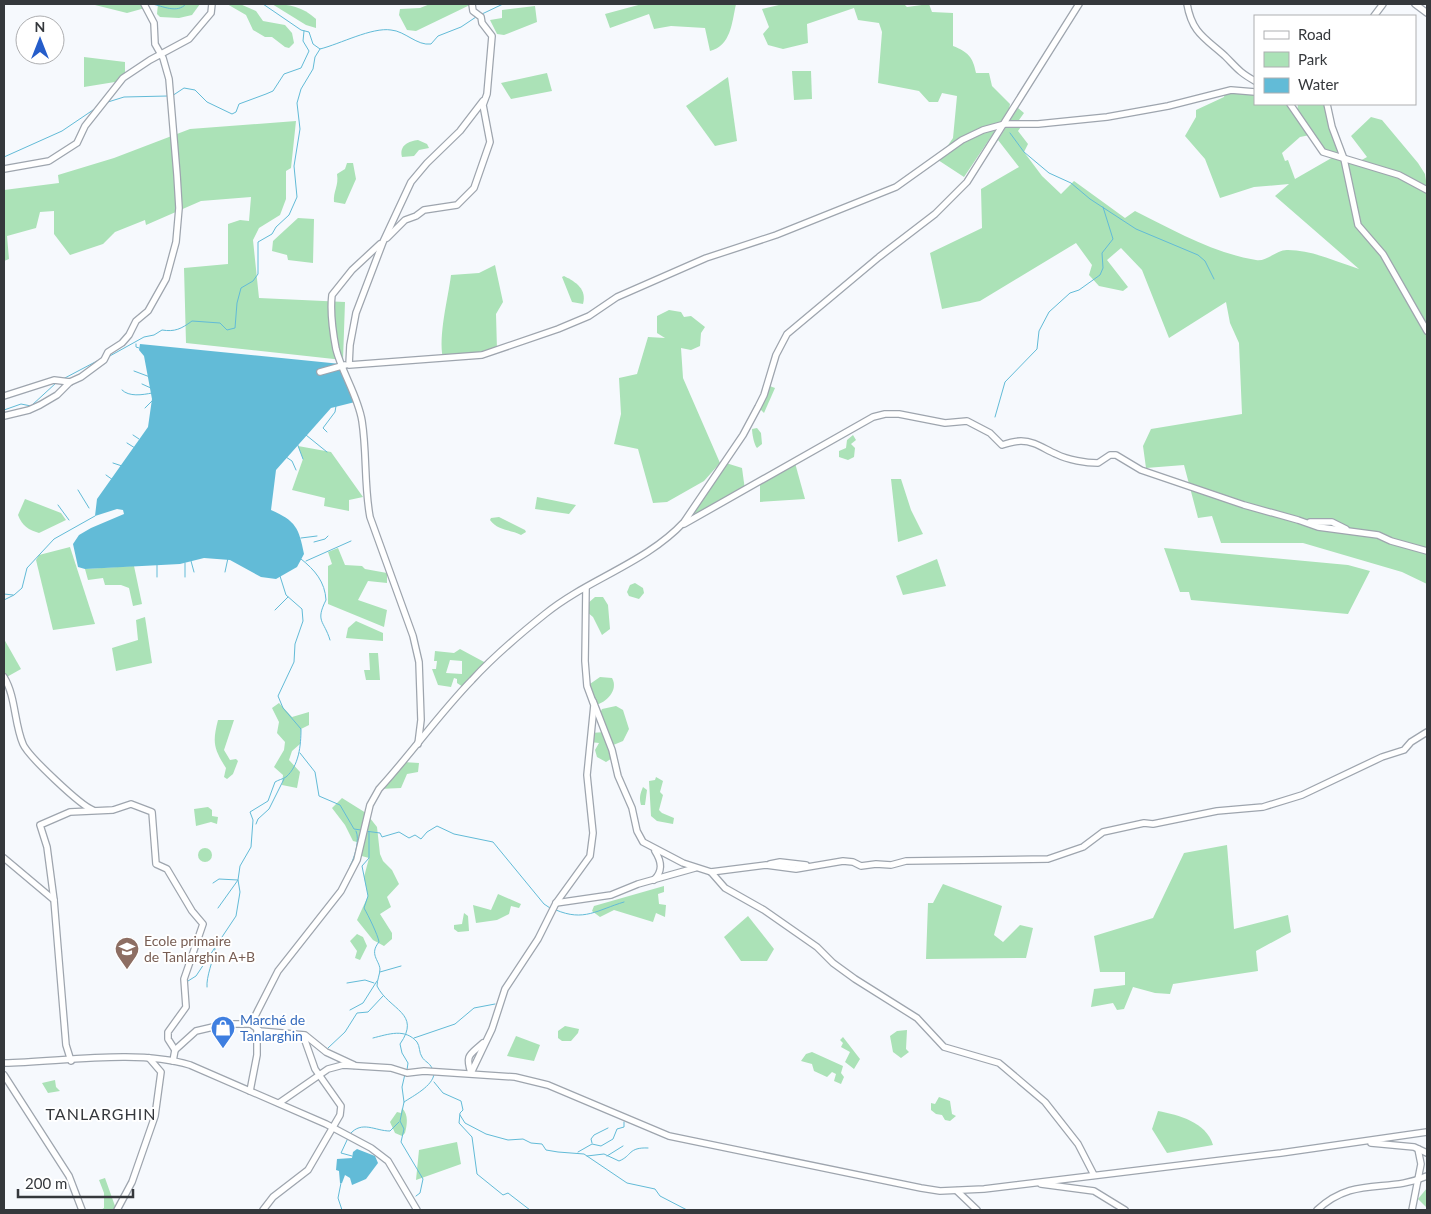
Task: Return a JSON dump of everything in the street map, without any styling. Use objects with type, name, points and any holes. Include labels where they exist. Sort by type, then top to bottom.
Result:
[{"type":"street","points":[[4,416],[29,410],[40,405],[57,395],[70,382],[81,377],[104,360],[108,352],[122,343],[129,335],[136,321],[148,311],[166,279],[176,242],[179,208],[177,175],[169,79],[155,44],[154,23],[144,4]]},
{"type":"street","points":[[4,169],[50,160],[77,143],[86,126],[123,78],[160,54],[189,39],[210,13],[212,4]]},
{"type":"street","points":[[346,365],[356,313],[383,242],[412,182],[427,163],[460,131],[484,101],[487,94],[492,36],[482,23],[481,17],[473,11],[472,4]]},
{"type":"street","points":[[681,526],[743,435],[764,395],[776,355],[787,334],[950,200],[967,182],[1078,4]]},
{"type":"street","points":[[1186,4],[1191,23],[1200,35],[1226,57],[1237,71],[1254,80]]},
{"type":"street","points":[[1375,15],[1383,4]]},
{"type":"street","points":[[1415,4],[1427,13]]},
{"type":"street","points":[[320,372],[346,365],[482,355],[558,329],[589,316],[622,295],[706,258],[802,225],[896,187],[962,140],[983,130],[1004,124],[1038,124],[1107,116],[1168,106],[1231,90],[1254,92]]},
{"type":"street","points":[[418,744],[420,720],[419,662],[413,636],[370,516],[366,496],[366,459],[363,448],[362,420],[346,365],[336,349],[332,295],[352,270],[405,220],[416,216],[424,210],[457,205],[472,191],[488,152],[490,142],[485,122],[484,101]]},
{"type":"street","points":[[1291,105],[1317,146],[1324,152],[1399,174],[1427,190]]},
{"type":"street","points":[[1327,105],[1332,127],[1344,158],[1358,225],[1383,254],[1427,332]]},
{"type":"street","points":[[4,396],[54,380],[70,382]]},
{"type":"street","points":[[251,1024],[278,971],[341,891],[357,860],[370,805],[379,789],[472,680],[547,612],[646,552],[681,526],[873,417],[885,414],[922,417],[945,423],[967,421],[990,433],[1002,445],[1021,441],[1030,442],[1043,446],[1056,454],[1076,460],[1098,463],[1110,455],[1116,455],[1126,463],[1158,477],[1289,518],[1302,518],[1309,522],[1332,522],[1348,530],[1378,535],[1391,541],[1427,551]]},
{"type":"street","points":[[586,588],[585,661],[587,686],[612,750],[618,776],[632,808],[639,837],[654,849],[697,868],[711,872],[766,865],[796,870],[843,861],[854,862],[861,866],[891,865],[906,861],[924,860],[1048,859],[1083,848],[1103,832],[1217,811],[1263,807],[1302,795],[1382,757],[1404,750],[1411,742],[1427,732]]},
{"type":"street","points":[[4,677],[9,688],[26,750],[83,804],[98,812]]},
{"type":"street","points":[[471,1073],[484,1042],[492,1029],[505,989],[538,939],[556,902],[585,864],[592,845],[587,775],[594,701]]},
{"type":"street","points":[[71,1061],[66,1045],[54,900],[47,846],[40,825],[58,815],[70,812],[98,812],[131,804],[152,812],[156,864],[166,869],[192,910],[202,922],[200,937],[184,979],[186,1008],[168,1032],[168,1039],[174,1050],[173,1061]]},
{"type":"street","points":[[652,882],[661,871],[660,861],[654,849]]},
{"type":"street","points":[[4,858],[54,900]]},
{"type":"street","points":[[556,902],[581,901],[611,895],[697,868]]},
{"type":"street","points":[[711,872],[725,888],[764,910],[817,947],[850,976],[917,1018],[944,1046],[999,1063],[1044,1102],[1078,1144],[1094,1175]]},
{"type":"street","points":[[174,1050],[196,1031],[226,1024],[251,1024],[257,1030],[303,1035],[315,1041],[326,1052],[354,1065]]},
{"type":"street","points":[[250,1090],[258,1045],[257,1030]]},
{"type":"street","points":[[264,1210],[273,1197],[308,1170],[340,1115],[341,1106],[315,1069],[303,1035]]},
{"type":"street","points":[[471,1073],[467,1061],[468,1057],[484,1042]]},
{"type":"street","points":[[116,1210],[132,1182],[155,1116],[161,1072],[149,1058]]},
{"type":"street","points":[[4,1063],[149,1058],[190,1065],[333,1127],[372,1148],[386,1159],[417,1210]]},
{"type":"street","points":[[279,1103],[319,1075],[336,1066],[354,1065],[391,1068],[407,1073],[424,1071],[515,1077],[548,1085],[669,1136],[900,1185],[940,1191],[1094,1175],[1427,1132]]},
{"type":"street","points":[[4,1075],[69,1176],[82,1210]]},
{"type":"street","points":[[1359,1142],[1418,1149],[1427,1153]]},
{"type":"street","points":[[1412,1210],[1422,1158],[1418,1149]]},
{"type":"street","points":[[1317,1210],[1337,1194],[1352,1189],[1427,1176]]},
{"type":"street","points":[[1034,1182],[1094,1191],[1124,1210]]},
{"type":"street","points":[[957,1190],[977,1210]]},
{"type":"green space","points":[[91,4],[144,4],[145,8],[127,13]]},
{"type":"green space","points":[[158,4],[200,4],[192,15],[179,18],[160,17],[157,14]]},
{"type":"green space","points":[[227,4],[240,4],[256,11],[263,21],[285,25],[292,33],[294,43],[289,48],[272,37],[265,37],[253,30],[246,15]]},
{"type":"green space","points":[[272,4],[301,9],[316,19],[316,28],[306,25]]},
{"type":"green space","points":[[430,4],[472,4],[416,31],[407,30],[399,15],[400,9],[420,8]]},
{"type":"green space","points":[[642,4],[736,4],[732,25],[726,39],[717,48],[710,51],[705,28],[671,26],[654,29],[649,14],[610,28],[605,14]]},
{"type":"green space","points":[[783,4],[904,4],[907,7],[929,4],[932,12],[953,13],[953,46],[969,56],[976,73],[989,73],[992,86],[1010,104],[1009,110],[964,177],[938,160],[953,138],[957,96],[942,93],[938,102],[929,102],[919,91],[878,83],[882,32],[879,23],[858,20],[854,8],[807,24],[808,43],[783,49],[768,45],[763,34],[769,27],[762,9]]},
{"type":"green space","points":[[535,6],[537,22],[504,35],[497,34],[490,20],[502,18],[502,10]]},
{"type":"green space","points":[[84,57],[125,62],[125,74],[121,81],[84,87]]},
{"type":"green space","points":[[792,71],[811,71],[812,99],[794,100]]},
{"type":"green space","points":[[547,73],[552,91],[511,99],[501,83]]},
{"type":"green space","points":[[728,77],[737,141],[715,146],[686,106]]},
{"type":"green space","points":[[1225,92],[1254,92],[1254,105],[1291,105],[1297,112],[1298,105],[1327,105],[1344,158],[1358,162],[1367,157],[1351,136],[1371,117],[1382,120],[1425,174],[1427,188],[1427,584],[1402,572],[1303,543],[1221,543],[1212,516],[1198,518],[1184,465],[1146,468],[1143,446],[1151,429],[1242,414],[1239,343],[1230,323],[1226,302],[1169,338],[1142,270],[1121,248],[1107,260],[1128,287],[1123,291],[1099,286],[1089,275],[1092,265],[1076,243],[980,301],[942,309],[930,253],[982,228],[981,189],[1019,167],[998,140],[1018,108],[1024,113],[1019,120],[1023,124],[1018,131],[1028,144],[1024,152],[1042,176],[1061,194],[1074,181],[1125,218],[1135,211],[1194,240],[1240,257],[1260,260],[1284,250],[1297,251],[1315,254],[1359,269],[1275,196],[1289,184],[1254,187],[1220,198],[1205,159],[1185,136],[1196,117],[1196,110],[1224,97]],"holes":[[[1310,135],[1323,152],[1335,156],[1295,179],[1288,160],[1285,161],[1282,153],[1300,137]]]},
{"type":"green space","points":[[296,121],[291,168],[286,171],[286,199],[280,215],[259,228],[253,240],[259,298],[345,302],[343,360],[186,343],[184,268],[228,264],[228,224],[240,220],[249,221],[251,197],[201,201],[146,225],[145,220],[115,232],[103,244],[70,255],[54,234],[54,211],[40,212],[36,228],[7,236],[9,259],[4,261],[4,190],[59,183],[58,175],[114,158],[190,129]]},
{"type":"green space","points":[[418,140],[427,144],[429,148],[419,150],[414,156],[402,157],[403,147],[411,141]]},
{"type":"green space","points":[[347,163],[353,163],[356,179],[345,204],[334,202],[337,174],[345,169]]},
{"type":"green space","points":[[298,218],[314,219],[313,263],[288,260],[287,255],[272,251],[273,241]]},
{"type":"green space","points":[[495,265],[503,302],[496,314],[497,350],[482,355],[443,358],[443,328],[451,275],[479,273]]},
{"type":"green space","points":[[564,276],[580,287],[584,299],[583,304],[572,302],[562,277]]},
{"type":"green space","points":[[669,310],[681,312],[684,317],[691,316],[705,327],[701,333],[700,346],[691,350],[681,348],[683,378],[720,463],[704,481],[667,502],[653,503],[638,449],[614,444],[621,414],[619,378],[637,374],[648,337],[665,338],[657,333],[657,316]]},
{"type":"green space","points":[[767,385],[775,388],[764,413],[758,407]]},
{"type":"green space","points":[[757,428],[761,433],[762,444],[757,448],[752,429]]},
{"type":"green space","points":[[853,435],[856,440],[851,444],[855,448],[854,457],[848,460],[839,457],[839,451],[846,448],[847,440]]},
{"type":"green space","points":[[298,446],[331,452],[363,497],[349,500],[349,511],[324,506],[325,498],[292,490],[303,459]]},
{"type":"green space","points":[[726,463],[742,468],[745,490],[695,518],[691,515]]},
{"type":"green space","points":[[795,463],[805,499],[760,502],[760,482]]},
{"type":"green space","points":[[891,479],[901,479],[911,510],[923,534],[898,542]]},
{"type":"green space","points":[[537,497],[576,505],[569,514],[535,509]]},
{"type":"green space","points":[[25,499],[61,513],[66,520],[39,533],[26,527],[18,515]]},
{"type":"green space","points":[[499,517],[526,532],[521,535],[500,528],[490,520],[491,518]]},
{"type":"green space","points":[[70,547],[95,624],[53,630],[36,560],[39,555]]},
{"type":"green space","points":[[338,548],[345,565],[362,566],[365,569],[387,573],[387,583],[368,581],[358,600],[387,610],[384,627],[328,604],[328,566],[332,564],[328,552]]},
{"type":"green space","points":[[1164,548],[1348,565],[1370,571],[1348,614],[1191,600],[1189,592],[1180,592]]},
{"type":"green space","points":[[937,559],[946,586],[903,595],[896,576]]},
{"type":"green space","points":[[134,566],[142,604],[133,606],[129,588],[121,585],[105,585],[103,578],[88,580],[85,569]]},
{"type":"green space","points":[[635,583],[643,588],[644,593],[639,599],[629,596],[627,592],[630,585]]},
{"type":"green space","points":[[595,597],[603,597],[608,605],[610,629],[602,635],[593,617],[587,612],[587,604]]},
{"type":"green space","points":[[145,617],[152,663],[116,671],[112,648],[138,640],[136,620]]},
{"type":"green space","points":[[356,621],[383,633],[383,641],[346,638],[348,628]]},
{"type":"green space","points":[[4,639],[21,669],[5,678],[4,677]]},
{"type":"green space","points":[[460,649],[486,663],[463,687],[454,678],[451,687],[438,685],[432,669],[436,669],[437,661],[434,661],[435,651],[454,653]],"holes":[[[450,660],[462,661],[462,674],[446,673]]]},
{"type":"green space","points":[[369,653],[378,653],[380,680],[366,680],[364,670],[370,670]]},
{"type":"green space","points":[[600,677],[612,678],[614,687],[607,699],[595,705],[587,686]]},
{"type":"green space","points":[[279,703],[292,717],[309,712],[309,725],[301,729],[300,744],[292,751],[289,760],[300,772],[297,788],[282,785],[283,775],[274,767],[284,750],[285,742],[277,733],[279,722],[272,708]]},
{"type":"green space","points":[[616,706],[623,710],[629,729],[623,741],[611,746],[614,757],[606,762],[597,757],[595,750],[599,743],[590,742],[591,733],[605,732],[599,715],[602,709]]},
{"type":"green space","points":[[218,720],[234,720],[224,750],[230,760],[236,759],[238,761],[233,774],[227,779],[224,777],[226,768],[215,746]]},
{"type":"green space","points":[[403,762],[419,763],[418,772],[407,774],[401,788],[379,789]]},
{"type":"green space","points":[[656,777],[663,781],[660,792],[663,795],[659,810],[674,818],[673,824],[657,821],[651,816],[649,781],[655,780]]},
{"type":"green space","points":[[643,787],[647,790],[645,805],[641,805],[640,796]]},
{"type":"green space","points":[[342,798],[366,813],[377,827],[380,854],[383,861],[392,870],[399,884],[387,897],[391,907],[380,914],[392,933],[392,939],[384,946],[373,940],[357,920],[368,896],[364,877],[369,858],[358,855],[361,843],[353,841],[345,825],[332,808]]},
{"type":"green space","points":[[208,807],[212,810],[212,816],[218,817],[217,824],[211,822],[196,826],[194,809]]},
{"type":"green space","points":[[1227,845],[1234,929],[1288,915],[1291,932],[1256,951],[1258,971],[1173,984],[1170,994],[1155,993],[1133,987],[1124,1009],[1117,1010],[1113,1003],[1091,1007],[1094,989],[1125,985],[1125,972],[1100,972],[1094,936],[1153,918],[1184,853]]},
{"type":"green space","points":[[205,848],[210,850],[212,855],[210,860],[205,862],[200,860],[198,855],[200,850]]},
{"type":"green space","points":[[943,884],[1002,906],[994,935],[1003,942],[1020,925],[1033,928],[1026,958],[926,959],[928,903],[933,903]]},
{"type":"green space","points":[[664,886],[664,892],[658,894],[659,904],[666,905],[665,917],[656,913],[653,922],[614,910],[600,917],[592,911],[594,906]]},
{"type":"green space","points":[[498,894],[521,904],[519,908],[511,906],[509,914],[497,920],[476,923],[473,905],[491,910]]},
{"type":"green space","points":[[464,913],[468,916],[469,931],[458,932],[454,929],[454,925],[462,924]]},
{"type":"green space","points":[[748,916],[774,949],[767,961],[741,961],[724,937]]},
{"type":"green space","points":[[357,934],[363,937],[367,946],[360,960],[355,958],[357,951],[350,941]]},
{"type":"green space","points":[[565,1026],[579,1029],[571,1041],[562,1041],[558,1038],[558,1031]]},
{"type":"green space","points":[[907,1030],[906,1049],[909,1052],[901,1058],[893,1052],[890,1036],[897,1031]]},
{"type":"green space","points":[[516,1036],[540,1045],[534,1061],[507,1056]]},
{"type":"green space","points":[[843,1037],[860,1059],[854,1069],[845,1062],[850,1052],[841,1047],[843,1043],[840,1040]]},
{"type":"green space","points":[[812,1052],[843,1066],[841,1073],[844,1077],[841,1084],[834,1081],[836,1074],[832,1072],[827,1077],[814,1071],[812,1064],[801,1061],[806,1054]]},
{"type":"green space","points":[[55,1080],[56,1087],[60,1091],[48,1093],[42,1083]]},
{"type":"green space","points":[[939,1097],[950,1101],[952,1114],[956,1116],[950,1121],[945,1120],[942,1115],[936,1114],[931,1110],[931,1103],[935,1104]]},
{"type":"green space","points":[[402,1108],[407,1120],[405,1133],[402,1136],[395,1133],[390,1122],[397,1112],[401,1113]]},
{"type":"green space","points":[[1158,1111],[1183,1117],[1198,1125],[1209,1137],[1213,1145],[1167,1153],[1152,1129]]},
{"type":"green space","points":[[457,1142],[461,1164],[416,1180],[419,1150]]},
{"type":"green space","points":[[105,1178],[115,1206],[113,1210],[101,1210],[104,1208],[104,1193],[99,1180]]},
{"type":"green space","points":[[1427,1188],[1427,1208],[1418,1199]]},
{"type":"water","points":[[140,344],[341,364],[355,402],[331,408],[276,470],[271,510],[291,522],[298,532],[304,554],[297,567],[276,579],[261,577],[230,560],[204,558],[180,564],[85,569],[78,567],[73,544],[79,535],[124,514],[123,510],[117,509],[95,516],[97,499],[148,427],[152,399],[144,356],[139,350]]},
{"type":"water","points":[[357,1149],[375,1156],[378,1163],[366,1179],[352,1185],[350,1178],[345,1175],[342,1183],[340,1183],[339,1171],[336,1170],[337,1159],[352,1158],[353,1152]]},
{"type":"waterway","points":[[152,4],[174,9],[186,4]]},
{"type":"waterway","points":[[263,4],[301,30],[309,32],[313,44],[320,49],[365,33],[383,30],[396,31],[421,43],[431,44],[438,36],[461,27],[476,17]]},
{"type":"waterway","points":[[482,14],[503,4]]},
{"type":"waterway","points":[[172,96],[184,88],[195,90],[207,102],[232,114],[236,112],[239,104],[273,91],[284,74],[301,68],[309,51],[303,41],[304,31]]},
{"type":"waterway","points":[[108,357],[144,337],[154,335],[162,330],[171,331],[178,329],[192,321],[220,323],[227,330],[235,328],[237,303],[241,288],[253,281],[258,274],[258,242],[272,234],[276,227],[289,215],[297,197],[294,166],[300,129],[297,103],[301,89],[313,69],[315,57],[320,49]]},
{"type":"waterway","points":[[108,102],[124,97],[168,96]]},
{"type":"waterway","points":[[4,157],[62,131],[96,108]]},
{"type":"waterway","points":[[1010,133],[1024,152],[1049,173],[1071,183],[1090,199],[1136,229],[1198,255],[1205,261],[1214,279]]},
{"type":"waterway","points":[[995,417],[1005,382],[1037,349],[1039,331],[1049,312],[1070,293],[1079,290],[1100,275],[1103,268],[1102,253],[1113,239],[1103,207]]},
{"type":"waterway","points":[[136,344],[136,347],[139,348]]},
{"type":"waterway","points":[[63,379],[97,361]]},
{"type":"waterway","points":[[134,371],[150,377]]},
{"type":"waterway","points":[[4,410],[21,404],[31,406],[56,383]]},
{"type":"waterway","points":[[142,384],[153,389]]},
{"type":"waterway","points":[[122,390],[132,395],[152,393]]},
{"type":"waterway","points":[[145,408],[153,400]]},
{"type":"waterway","points":[[327,432],[323,428],[335,412],[336,406]]},
{"type":"waterway","points":[[133,435],[139,439]]},
{"type":"waterway","points":[[306,435],[327,452]]},
{"type":"waterway","points":[[127,443],[135,448]]},
{"type":"waterway","points":[[297,443],[303,459]]},
{"type":"waterway","points":[[286,457],[292,461],[296,470]]},
{"type":"waterway","points":[[113,463],[122,466]]},
{"type":"waterway","points":[[106,475],[113,480]]},
{"type":"waterway","points":[[78,490],[89,508]]},
{"type":"waterway","points":[[58,505],[69,520]]},
{"type":"waterway","points":[[4,600],[22,588],[27,568],[54,539],[95,516]]},
{"type":"waterway","points":[[301,538],[317,536]]},
{"type":"waterway","points":[[314,542],[325,539],[328,536]]},
{"type":"waterway","points":[[306,561],[351,541]]},
{"type":"waterway","points":[[225,572],[228,558]]},
{"type":"waterway","points":[[301,559],[315,572],[324,588],[326,600],[321,617],[330,640]]},
{"type":"waterway","points":[[191,561],[194,572]]},
{"type":"waterway","points":[[185,563],[185,577]]},
{"type":"waterway","points":[[157,565],[157,577]]},
{"type":"waterway","points":[[218,908],[238,880],[240,866],[251,847],[253,820],[250,812],[268,801],[275,782],[286,777],[294,767],[300,748],[301,729],[283,708],[278,696],[294,662],[295,644],[303,621],[302,609],[286,595],[280,576]]},
{"type":"waterway","points":[[4,594],[13,595]]},
{"type":"waterway","points":[[275,610],[288,597]]},
{"type":"waterway","points":[[300,753],[315,772],[319,796],[340,805],[354,829],[361,830]]},
{"type":"waterway","points":[[256,824],[258,819],[269,809],[284,779]]},
{"type":"waterway","points":[[365,831],[380,833],[382,837],[399,832],[409,838],[415,835],[421,839],[427,832],[437,826],[454,834],[493,842],[544,904],[550,908]]},
{"type":"waterway","points":[[350,866],[356,848],[356,831]]},
{"type":"waterway","points":[[369,832],[369,858],[362,866],[368,896],[364,908],[379,942],[375,950],[375,957],[380,969],[377,986],[382,994],[406,1018],[406,1034],[400,1044],[402,1053],[408,1063],[407,1070]]},
{"type":"waterway","points":[[188,981],[196,976],[236,916],[240,892],[238,880],[219,879],[213,883]]},
{"type":"waterway","points":[[556,910],[583,915],[624,902]]},
{"type":"waterway","points":[[207,987],[215,949]]},
{"type":"waterway","points":[[380,972],[401,966]]},
{"type":"waterway","points":[[347,983],[365,980],[374,983]]},
{"type":"waterway","points":[[350,1010],[363,1003],[377,981]]},
{"type":"waterway","points":[[328,1048],[345,1032],[357,1013],[368,1012],[383,996]]},
{"type":"waterway","points":[[414,1038],[455,1024],[474,1008],[495,1004]]},
{"type":"waterway","points":[[373,1038],[396,1033],[407,1035],[417,1042],[423,1059],[432,1068]]},
{"type":"waterway","points":[[404,1102],[402,1087],[405,1074]]},
{"type":"waterway","points":[[416,1196],[420,1193],[423,1179],[401,1142],[404,1129],[400,1121],[404,1102],[426,1087],[434,1074]]},
{"type":"waterway","points":[[434,1082],[443,1093],[461,1101],[463,1110],[460,1113],[459,1123],[472,1137],[477,1174],[503,1195],[508,1193],[530,1210]]},
{"type":"waterway","points":[[460,1115],[465,1123],[486,1134],[508,1140],[523,1139],[531,1143],[542,1144],[546,1150],[584,1154],[627,1183],[655,1189],[660,1196],[687,1210]]},
{"type":"waterway","points":[[350,1134],[364,1127],[390,1131],[399,1122]]},
{"type":"waterway","points":[[578,1152],[592,1144],[601,1146],[613,1139],[617,1129],[624,1127],[624,1122]]},
{"type":"waterway","points":[[592,1143],[591,1139],[594,1135],[608,1128]]},
{"type":"waterway","points":[[348,1138],[341,1153],[352,1156]]},
{"type":"waterway","points":[[607,1156],[623,1146]]},
{"type":"waterway","points":[[587,1156],[604,1154],[619,1161],[633,1150],[648,1148]]},
{"type":"waterway","points":[[341,1183],[338,1198],[342,1210]]},
{"type":"place","name":"Ecole primaire de Tanlarghin A+B","points":[[127,970]]},
{"type":"place","name":"Marché de Tanlarghin","points":[[223,1049]]},
{"type":"district","name":"TANLARGHIN","points":[[101,1114]]}]
